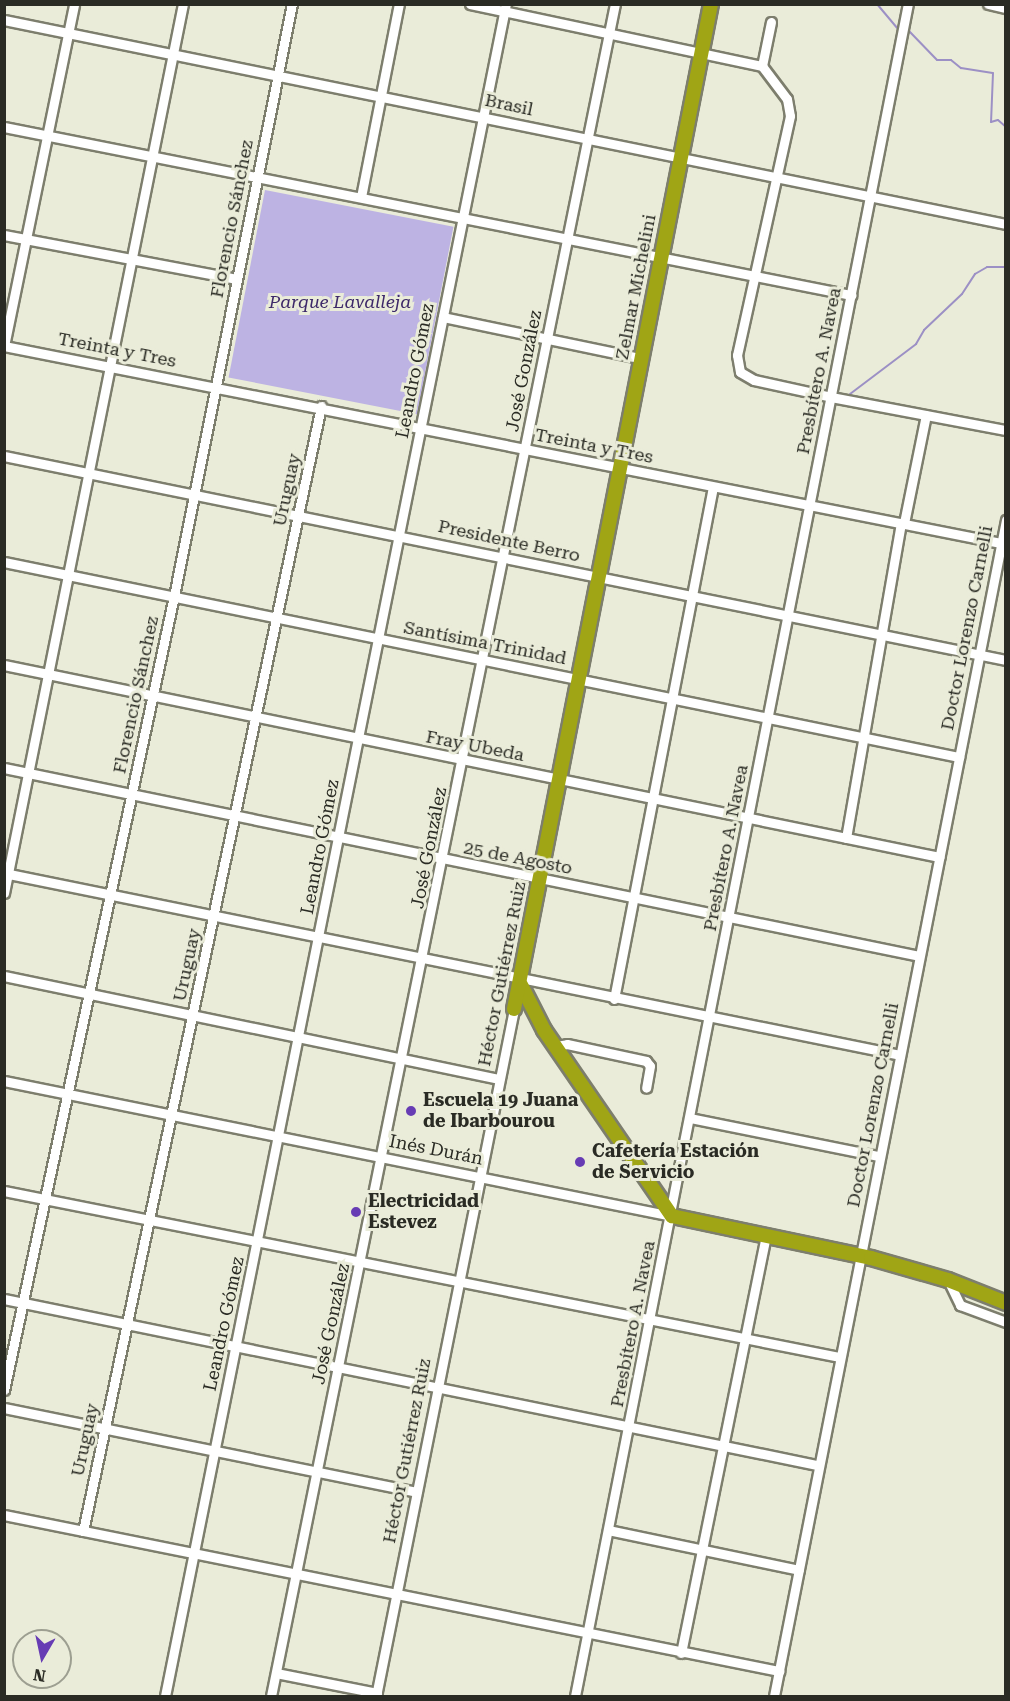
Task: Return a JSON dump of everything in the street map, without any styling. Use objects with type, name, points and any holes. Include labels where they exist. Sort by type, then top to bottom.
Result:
[{"type":"highway","name":"Zelmar Michelini","points":[[597,576],[699,52],[711,4]]},
{"type":"highway","name":"Héctor Gutiérrez Ruiz","points":[[514,1009],[597,576]]},
{"type":"highway","points":[[520,980],[531,1009],[544,1030],[672,1216]]},
{"type":"highway","points":[[514,1009],[531,1009]]},
{"type":"highway","points":[[514,1009],[544,1030]]},
{"type":"highway","name":"Inés Durán","points":[[672,1216],[859,1255],[948,1280],[1005,1303]]},
{"type":"street","points":[[5,346],[74,4]]},
{"type":"street","points":[[4,893],[6,873],[30,774],[50,675],[183,4]]},
{"type":"street","name":"Florencio Sánchez","points":[[4,1390],[174,596],[292,4]]},
{"type":"street","points":[[361,197],[399,4]]},
{"type":"street","points":[[470,4],[506,8],[762,66],[784,94],[790,110],[737,355],[740,372],[754,380],[831,397],[1005,430]]},
{"type":"street","name":"José González","points":[[272,1696],[403,1060],[615,4]]},
{"type":"street","name":"Presbítero A. Navea","points":[[575,1696],[672,1216],[908,4]]},
{"type":"street","points":[[988,4],[1005,8]]},
{"type":"street","name":"Leandro Gómez","points":[[165,1696],[300,1038],[506,8]]},
{"type":"street","name":"Brasil","points":[[4,20],[1005,224]]},
{"type":"street","points":[[762,66],[771,22]]},
{"type":"street","points":[[4,127],[850,295]]},
{"type":"street","points":[[4,235],[237,279]]},
{"type":"street","points":[[443,317],[640,358]]},
{"type":"street","name":"Treinta y Tres","points":[[5,346],[321,406],[618,468],[1001,543]]},
{"type":"street","name":"Uruguay","points":[[83,1531],[194,1016],[321,406]]},
{"type":"street","points":[[846,838],[902,523],[926,415]]},
{"type":"street","name":"Presidente Berro","points":[[4,456],[1005,660]]},
{"type":"street","points":[[614,999],[713,487]]},
{"type":"street","name":"Doctor Lorenzo Carnelli","points":[[774,1696],[817,1466],[1005,520]]},
{"type":"street","name":"Santísima Trinidad","points":[[4,562],[959,757]]},
{"type":"street","name":"Fray Ubeda","points":[[4,665],[359,740],[939,857]]},
{"type":"street","name":"25 de Agosto","points":[[4,768],[920,956]]},
{"type":"street","points":[[6,873],[520,980],[900,1055]]},
{"type":"street","points":[[4,976],[499,1079]]},
{"type":"street","name":"Héctor Gutiérrez Ruiz","points":[[376,1695],[514,1009]]},
{"type":"street","points":[[556,1046],[567,1044],[646,1061],[650,1066],[646,1088]]},
{"type":"street","name":"Inés Durán","points":[[4,1081],[672,1216]]},
{"type":"street","points":[[690,1118],[879,1156]]},
{"type":"street","points":[[4,1191],[839,1358]]},
{"type":"street","points":[[681,1653],[766,1236]]},
{"type":"street","points":[[948,1280],[960,1305],[1005,1322]]},
{"type":"street","points":[[4,1299],[339,1365],[817,1466]]},
{"type":"street","points":[[4,1408],[215,1449],[417,1492]]},
{"type":"street","points":[[4,1515],[779,1671]]},
{"type":"street","points":[[608,1530],[799,1570]]},
{"type":"street","points":[[276,1673],[376,1695]]},
{"type":"green space","name":"Parque Lavalleja","points":[[265,190],[453,227],[417,414],[229,377]]},
{"type":"waterway","points":[[877,4],[897,28]]},
{"type":"waterway","points":[[909,31],[937,60],[951,60],[961,68],[993,73],[991,122],[998,120],[1006,127]]},
{"type":"waterway","points":[[1006,152],[1006,172]]},
{"type":"waterway","points":[[850,394],[916,344],[924,330],[962,294],[975,274],[987,267],[1006,267]]},
{"type":"place","name":"Escuela 19 Juana de Ibarbourou","points":[[411,1111]]},
{"type":"place","name":"Cafetería Estación de Servicio","points":[[580,1162]]},
{"type":"place","name":"Electricidad Estevez","points":[[356,1212]]}]
